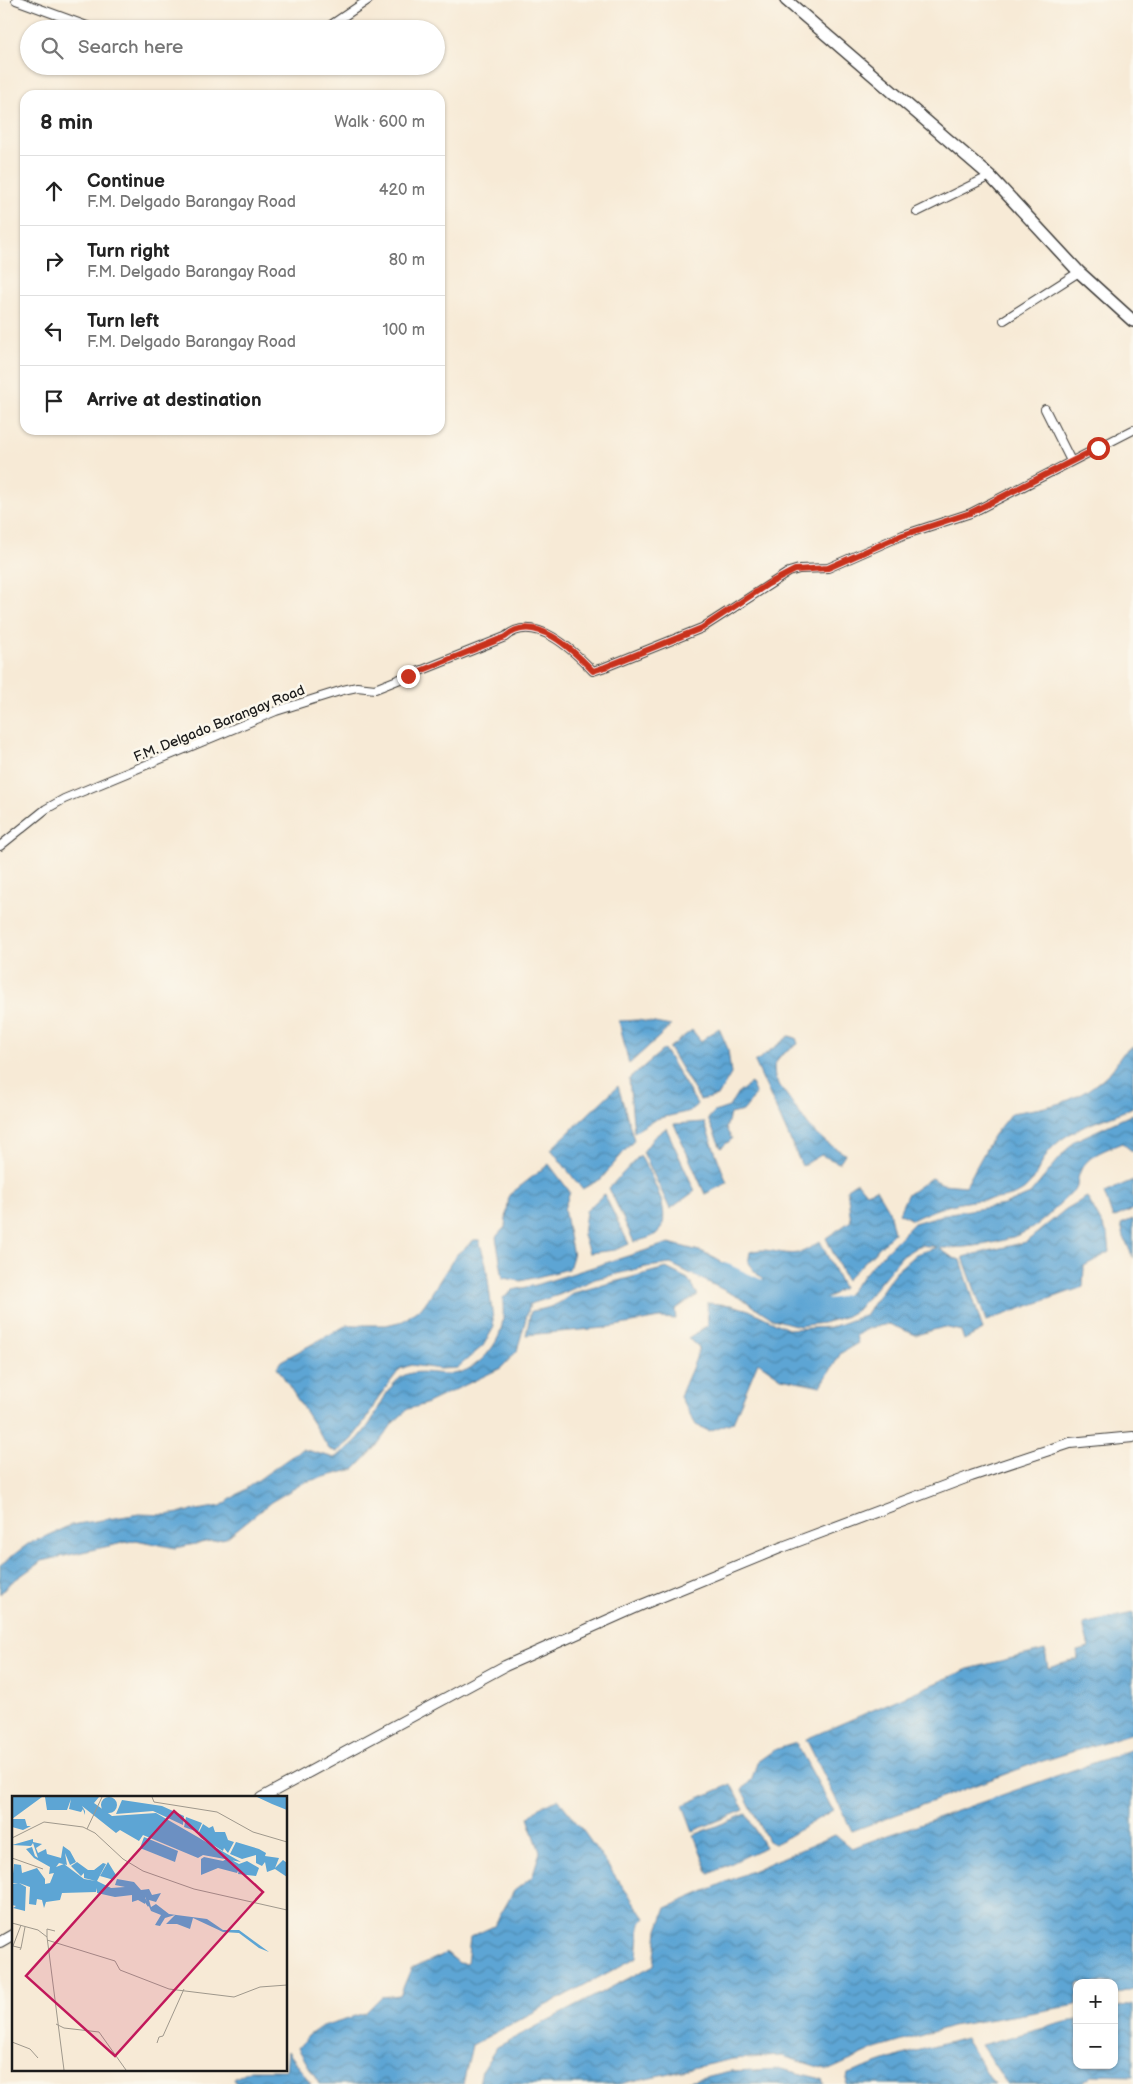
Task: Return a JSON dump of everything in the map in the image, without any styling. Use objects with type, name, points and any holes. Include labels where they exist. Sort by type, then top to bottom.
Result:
[{"type":"main road","points":[[786,0],[990,176],[1079,272],[1133,321]]},
{"type":"street","points":[[16,0],[70,20]]},
{"type":"street","points":[[339,20],[368,0]]},
{"type":"street","points":[[917,212],[990,176]]},
{"type":"street","points":[[1004,320],[1079,272]]},
{"type":"street","points":[[1045,409],[1071,461]]},
{"type":"street","name":"F.M. Delgado Barangay Road","points":[[0,846],[46,809],[64,799],[276,711],[343,690],[357,687],[375,689],[505,637],[513,630],[523,628],[539,631],[563,643],[593,671],[605,667],[702,628],[768,584],[795,570],[828,568],[903,535],[961,516],[1133,430]]},
{"type":"street","points":[[265,1796],[505,1666],[644,1604],[789,1545],[971,1476],[1070,1443],[1133,1437]]},
{"type":"street","points":[[0,1942],[12,1935]]},
{"type":"water","points":[[638,1020],[671,1026],[629,1064],[619,1021]]},
{"type":"water","points":[[719,1028],[728,1049],[731,1074],[718,1096],[700,1100],[669,1048],[692,1030],[701,1041]]},
{"type":"water","points":[[789,1036],[796,1038],[798,1044],[780,1056],[774,1066],[775,1079],[811,1129],[827,1143],[845,1154],[839,1163],[821,1155],[802,1166],[755,1062]]},
{"type":"water","points":[[1133,1047],[1133,1107],[1080,1129],[1060,1140],[1048,1152],[1034,1179],[1025,1189],[1004,1198],[959,1203],[932,1211],[912,1220],[899,1213],[907,1195],[931,1178],[943,1184],[966,1186],[993,1136],[1011,1113],[1053,1105],[1076,1097],[1110,1072],[1122,1054]]},
{"type":"water","points":[[664,1049],[697,1104],[691,1111],[656,1119],[634,1132],[629,1079]]},
{"type":"water","points":[[751,1083],[756,1095],[743,1111],[730,1114],[726,1129],[732,1139],[721,1148],[708,1119],[714,1112],[729,1107],[736,1095]]},
{"type":"water","points":[[618,1086],[634,1140],[601,1179],[582,1189],[551,1149]]},
{"type":"water","points":[[1133,1114],[1133,1152],[1122,1143],[1098,1153],[1081,1169],[1077,1187],[1046,1218],[1032,1228],[994,1243],[939,1248],[953,1258],[961,1260],[983,1330],[964,1340],[961,1331],[944,1327],[916,1335],[889,1324],[869,1328],[856,1336],[858,1343],[841,1353],[821,1386],[781,1378],[758,1362],[733,1422],[709,1431],[696,1425],[680,1397],[699,1347],[688,1338],[708,1325],[707,1303],[731,1305],[749,1310],[788,1329],[832,1327],[865,1315],[895,1272],[916,1254],[937,1247],[920,1245],[902,1256],[857,1310],[845,1317],[823,1323],[799,1326],[773,1319],[744,1300],[671,1264],[646,1267],[595,1279],[559,1295],[530,1304],[517,1351],[501,1368],[423,1405],[408,1409],[393,1423],[375,1448],[355,1469],[305,1482],[271,1502],[226,1538],[175,1548],[136,1540],[42,1561],[9,1584],[0,1594],[0,1565],[28,1544],[71,1525],[139,1514],[167,1515],[221,1506],[302,1449],[335,1458],[352,1445],[363,1433],[385,1395],[400,1378],[417,1372],[458,1373],[467,1370],[483,1358],[496,1342],[500,1333],[503,1319],[503,1298],[513,1290],[536,1285],[669,1243],[703,1252],[731,1267],[755,1292],[787,1305],[816,1312],[846,1296],[872,1265],[914,1223],[950,1213],[1004,1205],[1030,1194],[1074,1141]]},
{"type":"water","points":[[704,1122],[727,1183],[705,1194],[674,1124]]},
{"type":"water","points":[[666,1128],[695,1191],[670,1209],[643,1152],[654,1137]]},
{"type":"water","points":[[640,1155],[660,1197],[664,1220],[661,1229],[653,1236],[634,1242],[609,1188]]},
{"type":"water","points":[[549,1164],[570,1192],[564,1209],[573,1256],[569,1269],[521,1281],[503,1278],[496,1237],[505,1227],[509,1195]]},
{"type":"water","points":[[1133,1180],[1133,1209],[1113,1218],[1104,1193]]},
{"type":"water","points":[[857,1182],[866,1193],[876,1189],[889,1211],[894,1233],[846,1280],[826,1238],[851,1221],[847,1189]]},
{"type":"water","points":[[604,1194],[629,1244],[615,1250],[589,1253],[583,1235],[586,1211]]},
{"type":"water","points":[[1087,1197],[1108,1235],[1110,1252],[1084,1266],[1083,1287],[986,1321],[963,1257],[1026,1242],[1066,1209]]},
{"type":"water","points":[[1133,1219],[1133,1258],[1121,1224]]},
{"type":"water","points":[[474,1240],[479,1240],[486,1264],[494,1327],[483,1346],[457,1368],[440,1369],[411,1365],[400,1369],[378,1398],[366,1420],[351,1440],[337,1452],[329,1449],[277,1367],[281,1361],[347,1325],[386,1325],[403,1321],[424,1305],[456,1255]]},
{"type":"water","points":[[820,1241],[843,1288],[822,1300],[800,1300],[780,1293],[762,1279],[748,1263],[750,1252],[769,1250],[792,1254],[799,1253]]},
{"type":"water","points":[[666,1268],[688,1279],[698,1295],[675,1309],[676,1319],[659,1318],[604,1328],[526,1335],[531,1311],[553,1306],[573,1293]]},
{"type":"water","points":[[1133,1613],[1133,1733],[1027,1766],[852,1831],[806,1739],[968,1669],[1045,1650],[1048,1668],[1078,1659],[1077,1651],[1089,1648],[1083,1624]]},
{"type":"water","points":[[796,1743],[833,1810],[775,1844],[768,1841],[742,1790],[752,1779],[757,1762],[774,1750]]},
{"type":"water","points":[[1133,1749],[1133,1989],[1118,1993],[1118,1979],[1073,1979],[1073,2006],[952,2026],[876,2049],[829,2070],[782,2056],[733,2059],[619,2084],[479,2084],[482,2070],[497,2047],[654,1965],[658,1930],[666,1908],[835,1835],[851,1848]]},
{"type":"water","points":[[731,1784],[744,1810],[693,1831],[683,1805]]},
{"type":"water","points":[[558,1799],[584,1832],[645,1918],[640,1924],[637,1957],[472,2045],[463,2084],[319,2084],[298,2048],[309,2035],[322,2026],[365,2013],[381,1997],[400,1995],[411,1969],[447,1953],[459,1963],[467,1964],[470,1937],[494,1926],[514,1891],[532,1877],[540,1852],[528,1818],[541,1806]]},
{"type":"water","points":[[746,1814],[765,1847],[709,1874],[694,1835]]},
{"type":"water","points":[[1133,2003],[1133,2076],[1092,2075],[1081,2084],[1007,2084],[981,2045],[1073,2020],[1073,2069],[1118,2069],[1118,2007]]},
{"type":"water","points":[[965,2038],[994,2084],[846,2084],[848,2074],[902,2055]]},
{"type":"water","points":[[288,2051],[311,2084],[237,2084],[234,2079],[246,2072],[288,2072]]},
{"type":"water","points":[[781,2069],[822,2079],[824,2084],[676,2084],[730,2071]]},
{"type":"waterway","points":[[725,1271],[768,1291],[802,1303],[834,1306],[846,1302]]},
{"type":"route","points":[[408,676],[505,637],[513,630],[523,628],[539,631],[563,643],[593,671],[702,628],[789,572],[799,569],[828,568],[903,535],[970,513],[1098,448]]}]
